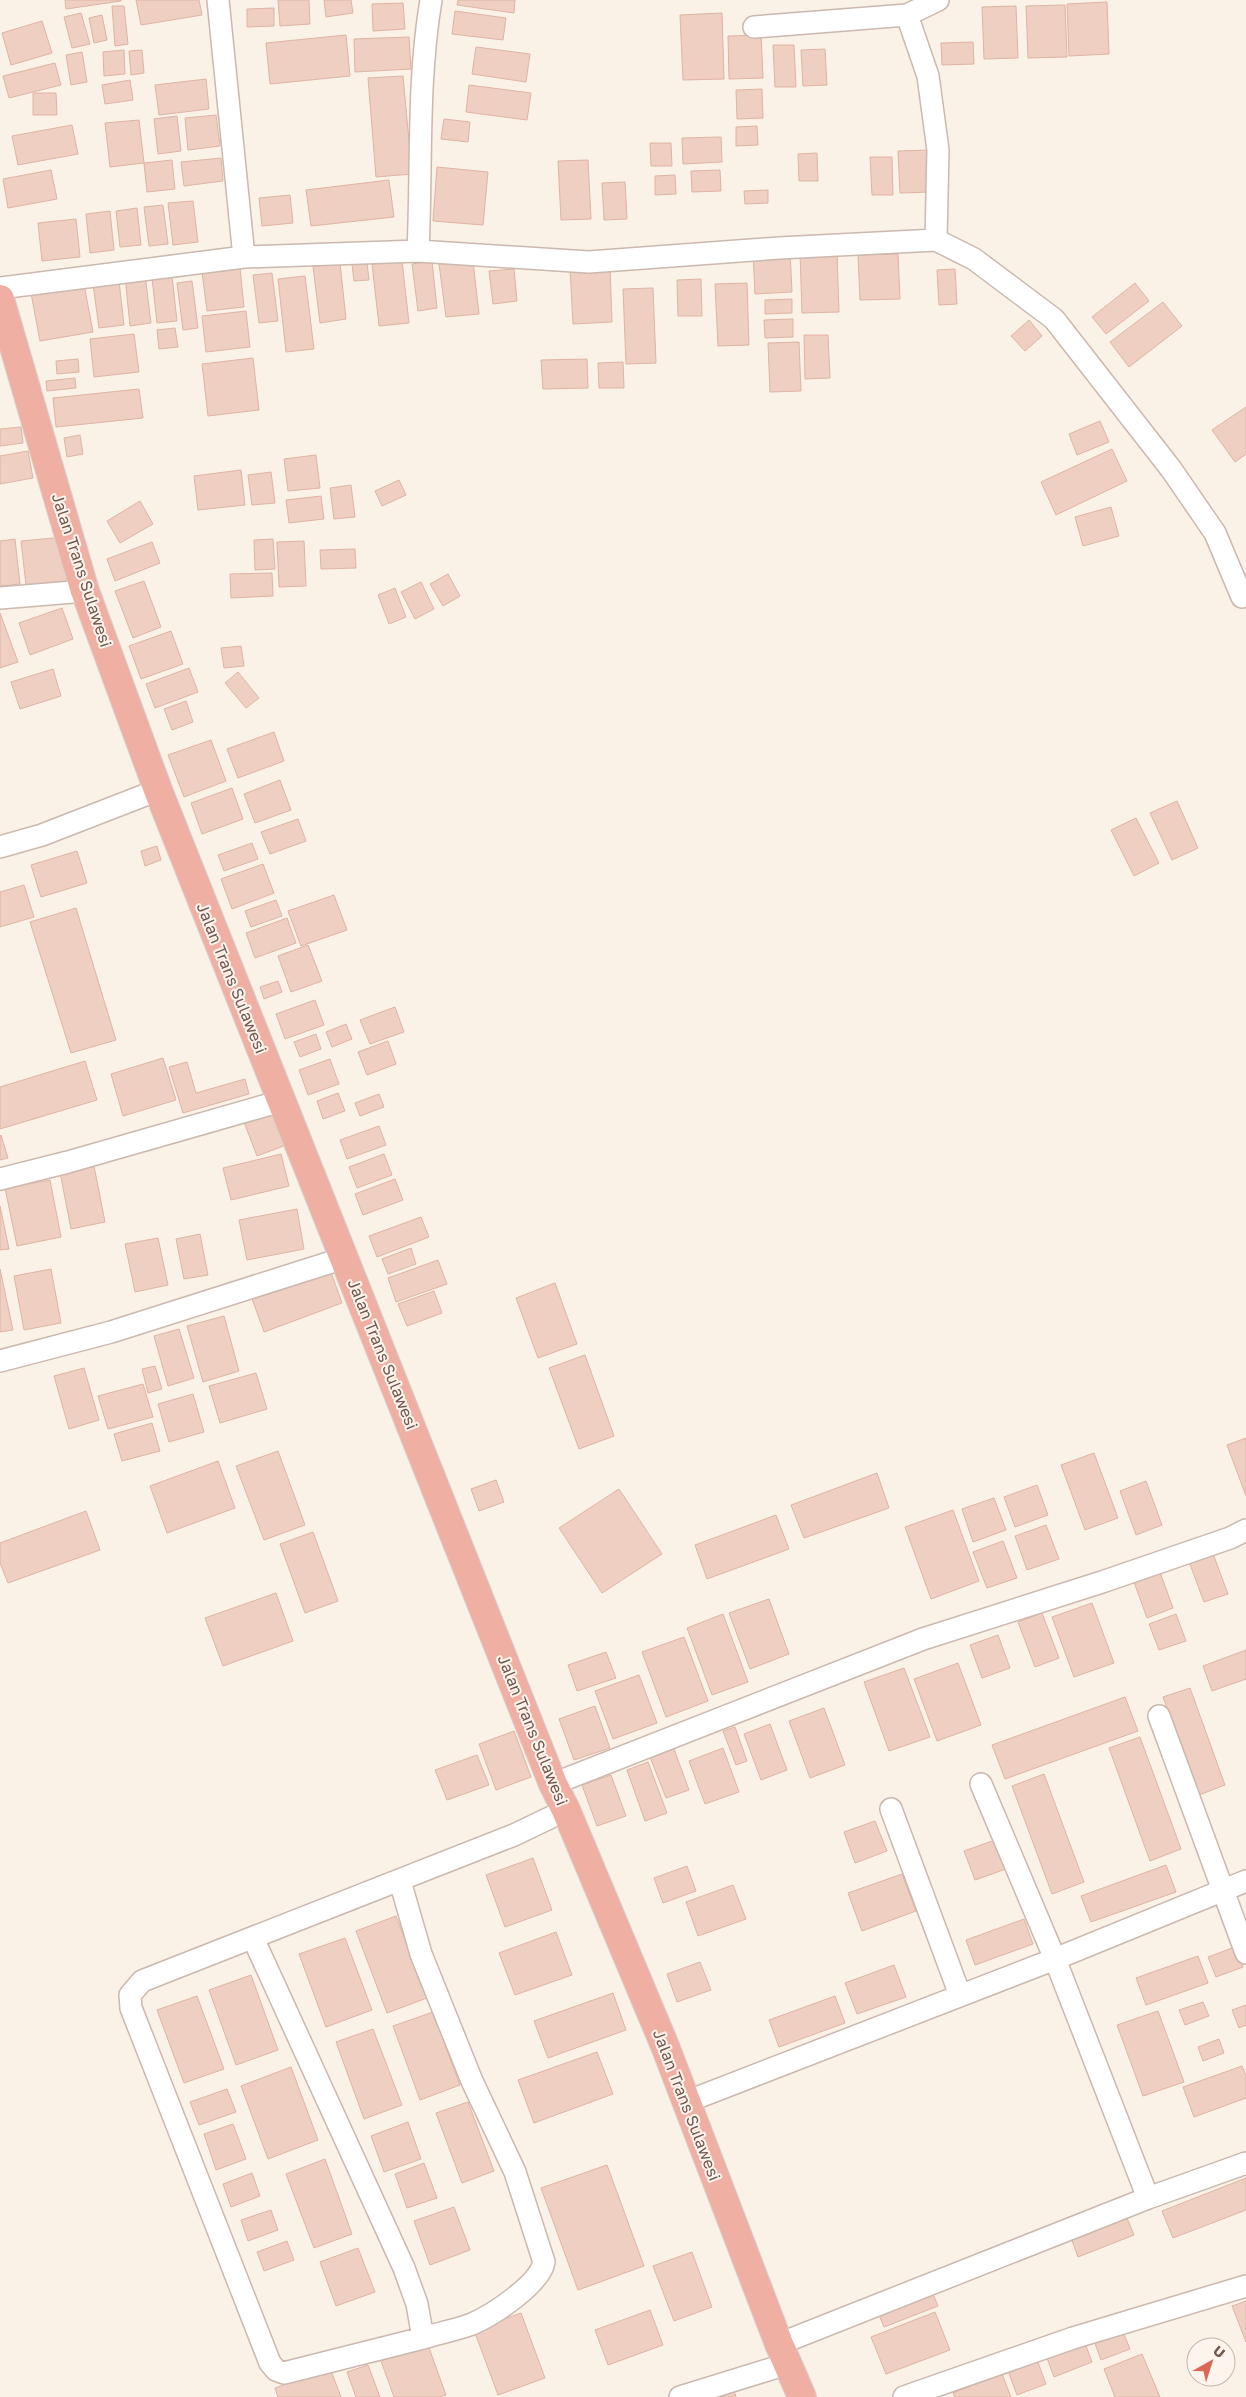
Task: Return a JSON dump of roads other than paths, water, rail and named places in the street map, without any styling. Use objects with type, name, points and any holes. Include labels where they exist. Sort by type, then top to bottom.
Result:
[{"type":"highway","name":"Jalan Trans Sulawesi","points":[[0,299],[85,590],[158,790],[553,1784],[566,1810],[661,2037],[783,2354],[802,2397]]},
{"type":"street","points":[[218,0],[244,256]]},
{"type":"street","points":[[418,251],[421,105],[426,28],[431,0]]},
{"type":"street","points":[[754,27],[907,15],[938,0]]},
{"type":"street","points":[[907,15],[928,76],[938,150],[936,240]]},
{"type":"street","points":[[0,288],[244,256],[418,251],[589,262],[778,248],[936,240],[974,259],[1054,319],[1171,469],[1214,533],[1242,597]]},
{"type":"street","points":[[0,598],[85,590]]},
{"type":"street","points":[[0,847],[42,835],[158,790]]},
{"type":"street","points":[[0,1178],[68,1162],[281,1101]]},
{"type":"street","points":[[0,1362],[111,1332],[344,1258]]},
{"type":"street","points":[[553,1784],[923,1639],[1102,1582],[1230,1538],[1246,1530]]},
{"type":"street","points":[[1159,1716],[1246,1953]]},
{"type":"street","points":[[981,1784],[1055,1959],[1148,2198]]},
{"type":"street","points":[[891,1809],[960,1996]]},
{"type":"street","points":[[400,1881],[421,1954],[472,2081],[515,2172],[544,2262],[543,2269],[536,2281],[514,2298],[473,2324],[284,2373],[276,2370],[270,2363],[131,2008],[130,1995],[142,1981],[400,1881],[514,1835],[566,1810]]},
{"type":"street","points":[[686,2102],[1055,1959],[1246,1881]]},
{"type":"street","points":[[253,1938],[404,2268],[417,2304],[423,2338]]},
{"type":"street","points":[[680,2397],[1148,2198],[1246,2163]]},
{"type":"street","points":[[904,2397],[1073,2338],[1246,2286]]}]
